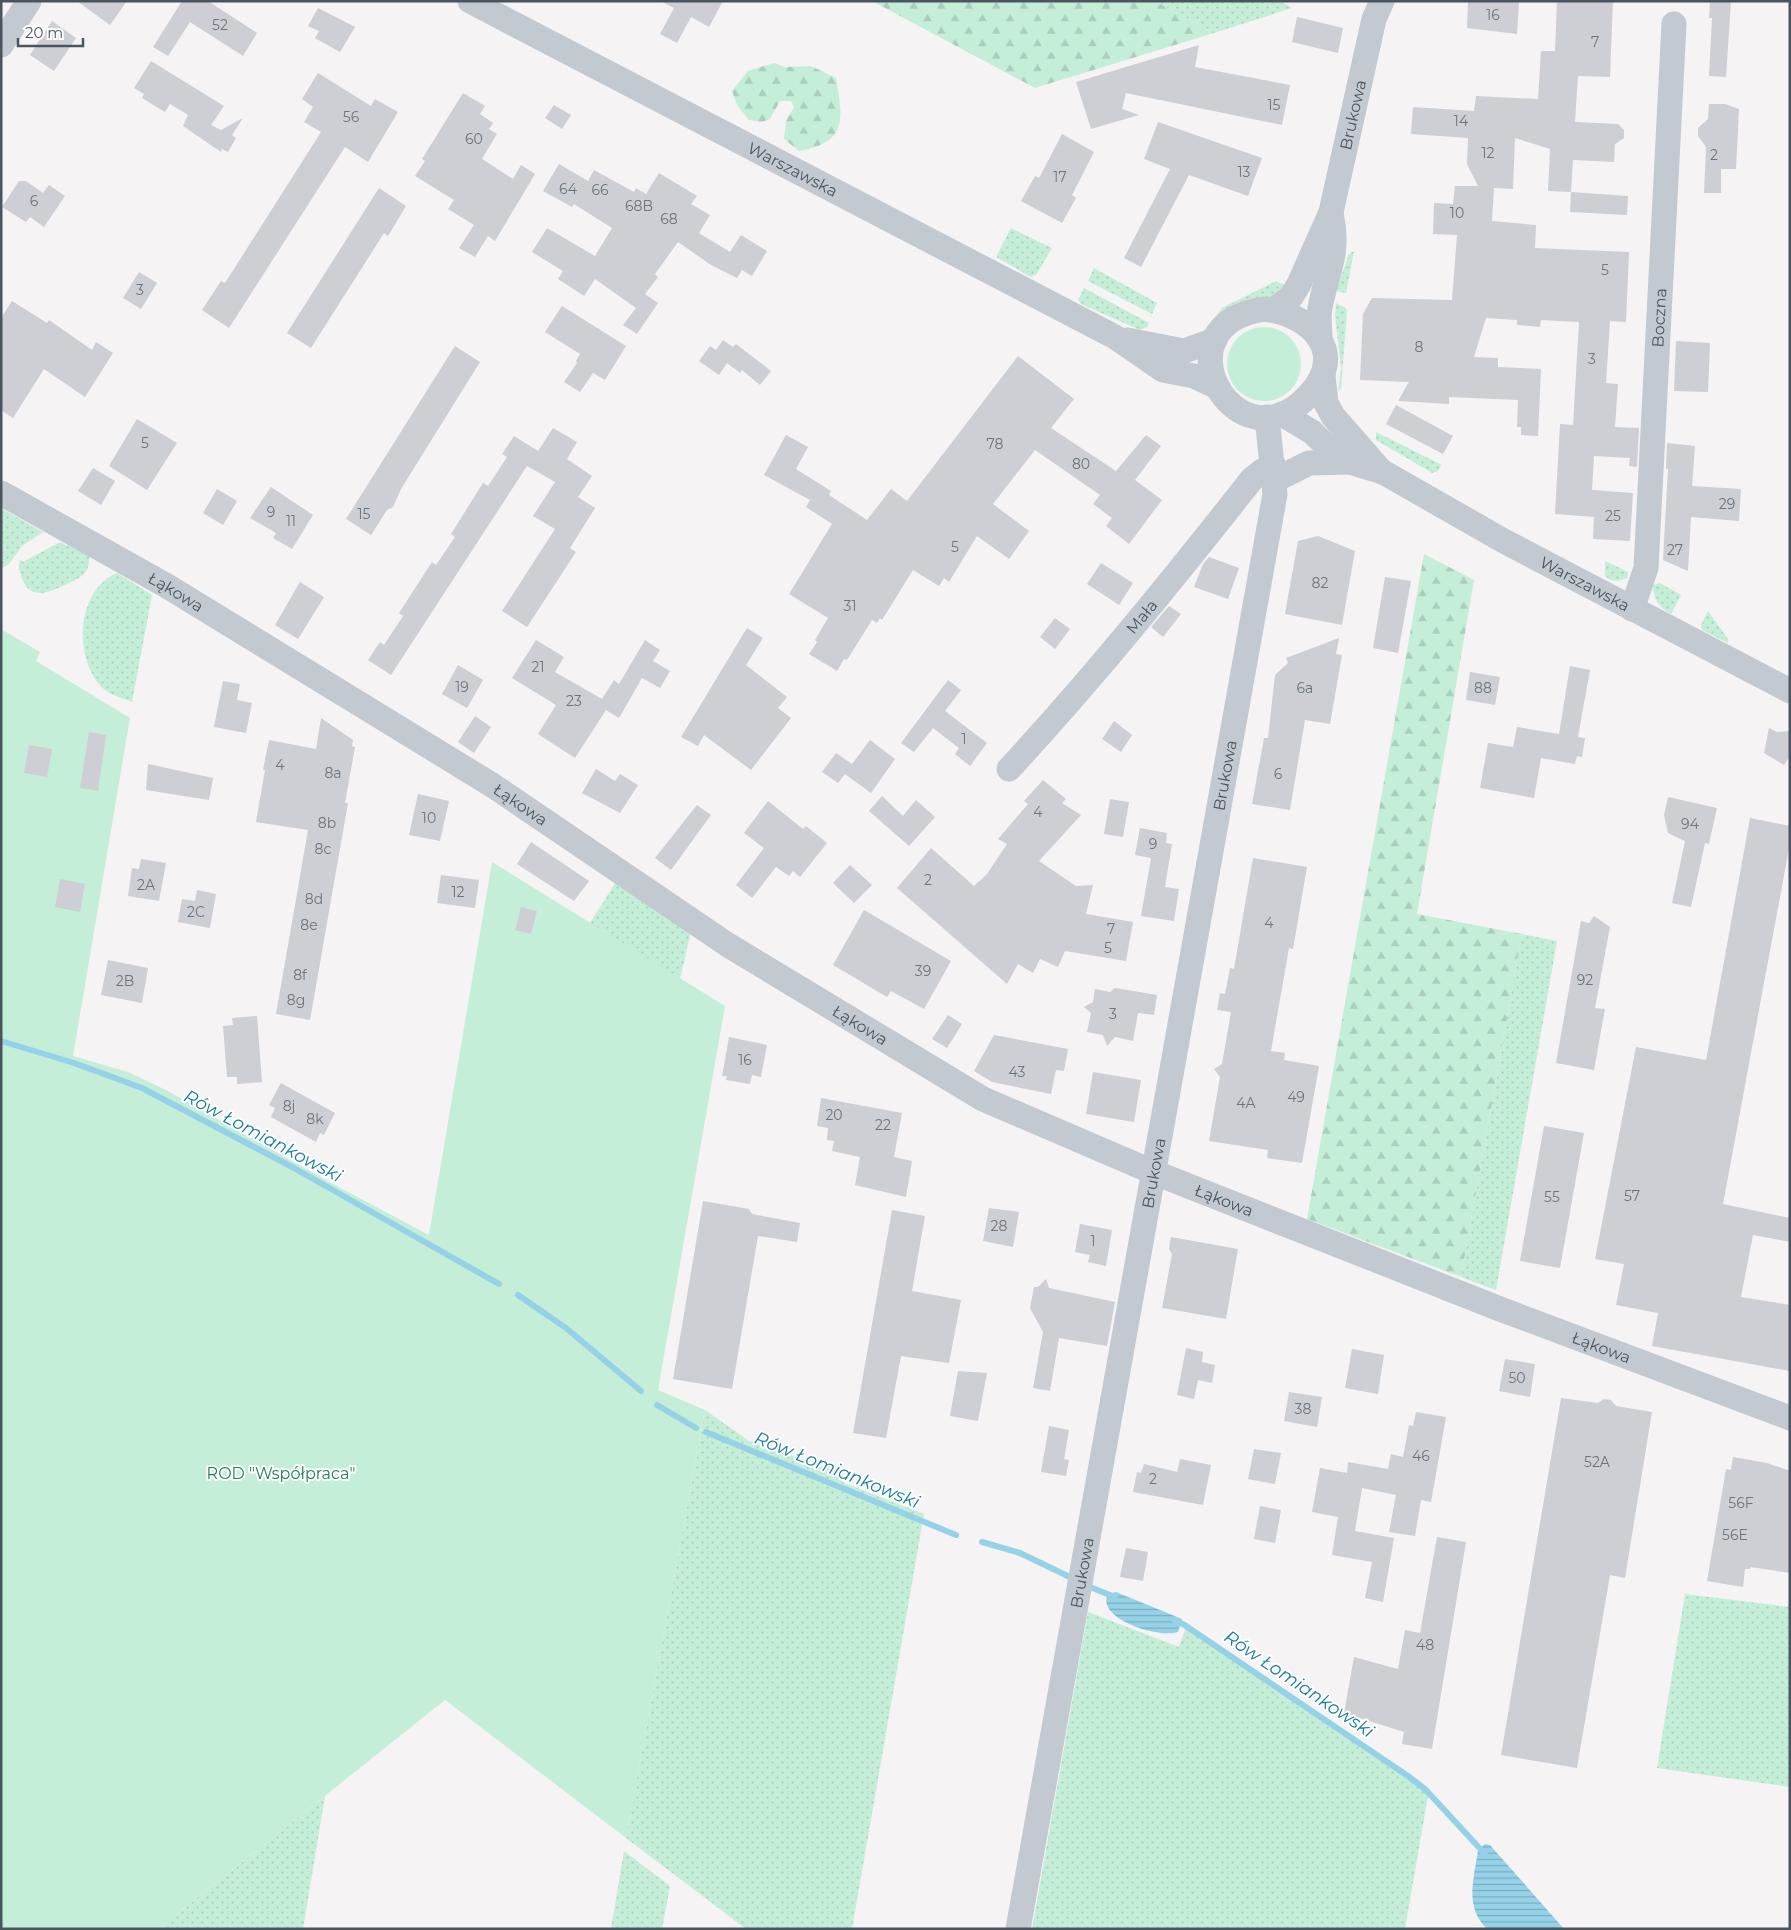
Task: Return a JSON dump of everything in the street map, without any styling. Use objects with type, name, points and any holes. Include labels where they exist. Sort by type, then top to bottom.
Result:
[{"type":"street","points":[[1,45],[29,1]]},
{"type":"street","name":"Warszawska","points":[[470,1],[1115,337],[1163,370],[1194,376],[1215,386]]},
{"type":"street","name":"Brukowa","points":[[1274,310],[1291,297],[1299,284],[1331,212],[1377,7]]},
{"type":"street","name":"Boczna","points":[[1632,609],[1646,568],[1674,24]]},
{"type":"street","name":"Brukowa","points":[[1320,339],[1319,310],[1333,263],[1335,239],[1331,212]]},
{"type":"street","points":[[1274,310],[1306,323],[1320,339],[1325,356],[1323,376],[1309,395],[1294,408],[1275,416],[1245,414],[1225,400],[1215,386],[1210,370],[1211,350],[1215,340],[1226,325],[1238,316],[1252,311],[1274,310]]},
{"type":"street","name":"Warszawska","points":[[1115,337],[1184,351],[1215,340]]},
{"type":"street","name":"Warszawska","points":[[1323,376],[1326,403],[1333,416],[1382,472]]},
{"type":"street","name":"Warszawska","points":[[1275,416],[1312,432],[1332,451],[1350,462],[1382,472],[1477,526],[1790,691]]},
{"type":"street","name":"Brukowa","points":[[1018,1929],[1275,494],[1275,416]]},
{"type":"street","name":"Warszawska","points":[[1275,473],[1309,463],[1350,462]]},
{"type":"street","name":"Mała","points":[[1009,769],[1068,705],[1138,624],[1252,479],[1262,471],[1275,473]]},
{"type":"street","name":"Łąkowa","points":[[1,493],[167,586],[492,785],[728,945],[983,1099],[1153,1172],[1500,1309],[1790,1418]]},
{"type":"green space","points":[[872,1],[1155,1],[1214,33],[1035,88]]},
{"type":"green space","points":[[1155,1],[1280,1],[1292,8],[1214,33]]},
{"type":"green space","points":[[774,63],[785,67],[811,66],[836,78],[840,117],[834,135],[826,142],[799,151],[784,139],[786,121],[794,107],[791,101],[780,101],[770,119],[762,122],[749,120],[737,105],[732,91],[748,71]]},
{"type":"green space","points":[[1011,228],[1052,248],[1036,275],[1031,277],[996,257]]},
{"type":"green space","points":[[1354,251],[1346,293],[1336,291],[1349,254]]},
{"type":"green space","points":[[1094,268],[1157,303],[1152,314],[1088,281]]},
{"type":"green space","points":[[1276,281],[1287,286],[1270,298],[1243,303],[1233,307],[1221,316],[1207,331],[1203,332],[1222,308]]},
{"type":"green space","points":[[1084,288],[1149,323],[1147,327],[1140,330],[1081,304],[1078,300]]},
{"type":"green space","points":[[1336,303],[1346,308],[1347,312],[1341,388],[1338,392],[1341,368],[1335,315]]},
{"type":"green space","points":[[1264,327],[1278,330],[1290,338],[1298,350],[1301,364],[1298,378],[1290,390],[1278,398],[1264,401],[1250,398],[1238,390],[1230,378],[1227,364],[1230,350],[1238,338],[1250,330]]},
{"type":"green space","points":[[1376,432],[1442,465],[1438,471],[1432,473],[1376,440]]},
{"type":"green space","points":[[1,508],[43,532],[22,546],[9,564],[1,569]]},
{"type":"green space","points":[[60,542],[67,546],[68,544],[90,556],[87,570],[76,579],[53,590],[40,593],[34,592],[24,584],[19,566],[20,560],[23,562]]},
{"type":"green space","points":[[1424,554],[1474,580],[1417,914],[1522,934],[1461,1277],[1307,1219]]},
{"type":"green space","points":[[1605,561],[1628,572],[1627,578],[1616,581],[1605,576]]},
{"type":"green space","points":[[117,573],[152,595],[132,702],[102,688],[91,671],[83,640],[87,607],[94,593],[104,581]]},
{"type":"green space","points":[[1660,583],[1681,595],[1671,614],[1660,606],[1656,599],[1653,585]]},
{"type":"green space","points":[[1708,611],[1728,639],[1728,643],[1702,630],[1701,625]]},
{"type":"green space","name":"ROD \"Współpraca\"","points":[[1,629],[40,652],[36,661],[130,718],[73,1056],[128,1072],[166,1090],[333,1184],[429,1235],[492,862],[725,1006],[658,1390],[705,1410],[626,1838],[445,1700],[158,1929],[1,1929]]},
{"type":"green space","points":[[617,880],[691,931],[680,979],[590,923]]},
{"type":"green space","points":[[1522,934],[1557,941],[1496,1290],[1461,1277]]},
{"type":"green space","points":[[705,1410],[749,1441],[843,1473],[842,1482],[924,1514],[852,1929],[746,1929],[626,1838]]},
{"type":"green space","points":[[1685,1594],[1790,1607],[1790,1787],[1657,1768]]},
{"type":"green space","points":[[1088,1612],[1179,1647],[1187,1623],[1429,1790],[1405,1929],[1032,1929]]},
{"type":"green space","points":[[325,1796],[303,1929],[158,1929]]},
{"type":"green space","points":[[624,1851],[670,1886],[662,1929],[611,1929]]},
{"type":"water","points":[[1116,1592],[1182,1619],[1178,1632],[1157,1632],[1144,1629],[1131,1625],[1119,1618],[1106,1603],[1108,1594]]},
{"type":"water","points":[[1485,1844],[1490,1845],[1564,1929],[1487,1929],[1475,1911],[1472,1892],[1478,1850]]},
{"type":"building","points":[[77,1],[127,1],[110,25]]},
{"type":"building","points":[[182,1],[208,1],[257,33],[243,56],[190,22],[168,56],[153,47]]},
{"type":"building","points":[[660,1],[723,1],[709,27],[691,17],[677,43],[660,34],[674,8]]},
{"type":"building","points":[[1468,1],[1519,1],[1517,34],[1467,28]]},
{"type":"building","points":[[1557,1],[1613,1],[1610,77],[1578,76],[1575,122],[1618,124],[1624,130],[1624,138],[1615,144],[1614,162],[1573,160],[1571,192],[1548,191],[1550,149],[1515,138],[1513,189],[1494,188],[1492,221],[1536,225],[1535,248],[1629,252],[1626,322],[1610,321],[1606,383],[1618,384],[1615,427],[1639,428],[1637,467],[1629,466],[1630,458],[1594,456],[1592,490],[1633,493],[1630,541],[1593,539],[1594,517],[1555,514],[1560,424],[1573,425],[1579,322],[1541,320],[1540,327],[1517,325],[1517,320],[1486,318],[1474,357],[1498,358],[1498,367],[1541,369],[1538,436],[1521,435],[1521,427],[1517,427],[1518,400],[1449,397],[1449,404],[1398,401],[1409,382],[1360,380],[1363,314],[1372,298],[1452,300],[1457,235],[1433,234],[1434,203],[1453,204],[1455,186],[1478,186],[1467,164],[1468,138],[1411,134],[1413,107],[1474,111],[1476,96],[1538,99],[1541,51],[1555,51]]},
{"type":"building","points":[[1710,1],[1731,1],[1726,77],[1709,76],[1712,18],[1709,18]]},
{"type":"building","points":[[318,8],[355,27],[340,52],[315,38],[319,31],[308,26]]},
{"type":"building","points":[[1297,17],[1343,28],[1338,53],[1292,42]]},
{"type":"building","points":[[52,21],[76,38],[54,71],[30,55]]},
{"type":"building","points":[[1199,45],[1195,67],[1290,85],[1282,125],[1126,93],[1122,109],[1139,115],[1091,129],[1076,82]]},
{"type":"building","points":[[151,61],[224,106],[211,125],[221,130],[243,118],[232,135],[236,138],[228,152],[222,149],[221,152],[183,126],[188,115],[170,104],[165,112],[142,98],[144,94],[134,88]]},
{"type":"building","points":[[318,73],[371,106],[375,99],[398,112],[368,162],[345,147],[229,328],[202,310],[221,281],[225,283],[321,132],[304,122],[313,107],[302,99]]},
{"type":"building","points":[[463,93],[485,106],[480,114],[493,123],[489,129],[497,134],[482,159],[513,179],[521,165],[535,174],[495,241],[488,236],[475,257],[459,248],[474,225],[448,209],[454,200],[415,176],[425,161],[422,159]]},
{"type":"building","points":[[1709,104],[1725,104],[1739,109],[1736,169],[1721,169],[1721,193],[1704,193],[1706,147],[1698,136],[1698,128],[1708,119]]},
{"type":"building","points":[[554,105],[571,115],[562,129],[545,118]]},
{"type":"building","points":[[1158,122],[1262,158],[1248,196],[1189,175],[1141,267],[1124,258],[1170,169],[1144,159]]},
{"type":"building","points":[[1062,134],[1094,152],[1072,195],[1076,198],[1062,223],[1021,201],[1035,176],[1039,178]]},
{"type":"building","points":[[559,164],[588,181],[594,170],[634,192],[636,188],[646,194],[659,173],[697,196],[691,204],[710,215],[699,233],[730,252],[741,235],[767,251],[752,276],[742,270],[737,278],[711,265],[678,242],[655,274],[658,277],[645,294],[658,303],[637,334],[623,325],[636,308],[595,279],[584,296],[558,279],[563,271],[532,252],[547,228],[595,256],[612,228],[574,204],[572,207],[543,191]]},
{"type":"building","points":[[19,181],[26,181],[43,193],[49,185],[65,196],[44,227],[30,217],[26,222],[2,207]]},
{"type":"building","points":[[379,188],[406,206],[388,236],[384,233],[311,348],[287,333]]},
{"type":"building","points":[[1571,192],[1628,196],[1627,215],[1570,212]]},
{"type":"building","points":[[139,272],[157,283],[141,309],[123,298]]},
{"type":"building","points":[[12,301],[47,323],[49,320],[92,350],[96,342],[113,353],[85,397],[44,369],[13,418],[1,410],[1,318]]},
{"type":"building","points":[[562,306],[626,346],[605,380],[593,373],[580,392],[564,382],[577,363],[576,361],[580,354],[545,332]]},
{"type":"building","points":[[723,340],[733,347],[736,344],[771,371],[760,385],[742,370],[740,373],[727,363],[719,375],[699,361],[710,346],[716,350]]},
{"type":"building","points":[[1676,341],[1710,343],[1708,392],[1674,391]]},
{"type":"building","points":[[455,346],[480,362],[401,489],[393,507],[387,510],[371,535],[346,519]]},
{"type":"building","points":[[1018,356],[1074,399],[1051,428],[1116,471],[1146,435],[1161,446],[1135,480],[1162,500],[1129,544],[1106,526],[1112,518],[1093,504],[1100,495],[1035,450],[993,504],[1029,531],[1009,559],[977,536],[949,582],[944,578],[939,586],[913,570],[882,620],[880,618],[877,623],[872,620],[847,660],[844,659],[837,671],[809,654],[828,618],[789,594],[832,524],[806,507],[810,500],[764,475],[786,435],[808,447],[796,469],[831,491],[829,495],[867,520],[891,489],[907,501]]},
{"type":"building","points":[[1396,405],[1453,436],[1443,454],[1386,424]]},
{"type":"building","points":[[137,419],[177,443],[147,490],[109,466]]},
{"type":"building","points":[[553,428],[577,442],[567,459],[592,476],[578,497],[595,508],[570,548],[576,552],[527,627],[502,611],[555,529],[533,516],[555,482],[527,466],[391,675],[368,660],[380,642],[384,645],[403,616],[399,613],[432,562],[436,565],[455,537],[451,534],[483,483],[488,486],[507,457],[502,454],[514,436],[538,451]]},
{"type":"building","points":[[1667,443],[1695,446],[1692,486],[1741,489],[1739,521],[1691,517],[1688,571],[1663,560],[1668,469],[1666,469]]},
{"type":"building","points":[[93,468],[115,481],[101,505],[78,491]]},
{"type":"building","points":[[271,487],[313,515],[292,549],[273,538],[276,533],[250,518]]},
{"type":"building","points":[[217,489],[237,501],[223,525],[203,513]]},
{"type":"building","points":[[1318,536],[1355,551],[1342,625],[1285,614],[1298,541]]},
{"type":"building","points":[[1209,557],[1239,568],[1228,599],[1194,587],[1203,564]]},
{"type":"building","points":[[1101,563],[1133,583],[1119,605],[1087,584]]},
{"type":"building","points":[[1385,577],[1411,581],[1398,653],[1373,648]]},
{"type":"building","points":[[300,582],[324,597],[298,639],[275,625]]},
{"type":"building","points":[[1169,606],[1181,614],[1163,637],[1151,627]]},
{"type":"building","points":[[1055,618],[1070,629],[1055,649],[1040,637]]},
{"type":"building","points":[[747,628],[763,638],[746,665],[787,697],[778,708],[791,718],[751,770],[704,735],[698,746],[681,737]]},
{"type":"building","points":[[1339,638],[1336,654],[1342,655],[1330,724],[1305,720],[1290,810],[1252,804],[1264,738],[1268,738],[1275,675],[1288,663],[1286,658]]},
{"type":"building","points":[[536,640],[564,657],[555,672],[602,699],[614,680],[619,684],[645,640],[660,650],[653,661],[670,671],[660,688],[642,678],[619,718],[606,710],[575,758],[538,734],[556,705],[512,678]]},
{"type":"building","points":[[458,665],[483,680],[467,708],[442,694]]},
{"type":"building","points":[[1570,666],[1590,670],[1578,737],[1585,738],[1582,757],[1577,756],[1575,764],[1541,758],[1534,798],[1480,788],[1488,743],[1513,747],[1517,727],[1559,734]]},
{"type":"building","points":[[1470,672],[1500,677],[1495,705],[1466,700]]},
{"type":"building","points":[[948,680],[961,690],[945,711],[987,743],[970,766],[955,754],[959,748],[933,728],[914,752],[901,743]]},
{"type":"building","points":[[223,681],[240,684],[237,700],[252,703],[246,733],[214,727]]},
{"type":"building","points":[[475,716],[491,727],[474,753],[458,742]]},
{"type":"building","points":[[321,718],[353,740],[352,746],[355,747],[345,803],[348,803],[310,1020],[276,1014],[308,830],[256,822],[269,740],[316,749]]},
{"type":"building","points":[[1114,721],[1132,735],[1121,752],[1102,739]]},
{"type":"building","points":[[1769,728],[1777,732],[1790,731],[1790,756],[1784,765],[1764,753]]},
{"type":"building","points":[[89,732],[106,735],[98,791],[80,788]]},
{"type":"building","points":[[870,740],[895,759],[871,793],[845,774],[838,783],[822,772],[836,753],[852,764]]},
{"type":"building","points":[[29,745],[52,749],[47,777],[24,773]]},
{"type":"building","points":[[148,764],[213,778],[209,800],[146,790]]},
{"type":"building","points":[[596,769],[615,781],[620,774],[638,785],[620,813],[582,793]]},
{"type":"building","points":[[1043,780],[1066,799],[1062,803],[1081,815],[1039,861],[1076,886],[1093,885],[1086,914],[1133,922],[1126,961],[1065,951],[1058,967],[1040,959],[1033,973],[1018,964],[1007,984],[897,888],[931,848],[974,886],[987,874],[1007,844],[998,839],[1028,804],[1024,801]]},
{"type":"building","points":[[418,794],[449,801],[440,841],[409,835]]},
{"type":"building","points":[[882,796],[903,816],[916,800],[935,817],[909,846],[869,811]]},
{"type":"building","points":[[1668,797],[1717,808],[1709,844],[1705,843],[1691,907],[1672,903],[1685,841],[1668,833],[1664,815]]},
{"type":"building","points":[[1110,799],[1129,802],[1123,837],[1104,834]]},
{"type":"building","points":[[768,801],[803,829],[806,826],[827,843],[800,877],[793,871],[789,876],[776,867],[752,898],[736,885],[764,848],[744,833]]},
{"type":"building","points":[[697,805],[711,815],[671,870],[655,858]]},
{"type":"building","points":[[1750,818],[1790,826],[1790,843],[1723,1204],[1790,1218],[1790,1242],[1753,1235],[1741,1297],[1790,1305],[1790,1371],[1652,1346],[1658,1313],[1616,1305],[1624,1264],[1595,1259],[1636,1047],[1706,1060]]},
{"type":"building","points":[[1140,828],[1167,833],[1166,843],[1172,844],[1165,887],[1179,889],[1174,921],[1141,916],[1151,858],[1135,855]]},
{"type":"building","points":[[531,842],[589,881],[574,901],[517,864]]},
{"type":"building","points":[[1253,858],[1307,867],[1293,949],[1289,948],[1271,1051],[1285,1053],[1284,1060],[1319,1066],[1302,1163],[1267,1158],[1268,1150],[1209,1141],[1220,1077],[1214,1069],[1222,1064],[1231,1012],[1217,1010],[1220,993],[1225,994],[1230,968],[1234,969]]},
{"type":"building","points":[[141,859],[166,863],[159,901],[128,896],[132,868],[139,869]]},
{"type":"building","points":[[850,865],[872,885],[854,903],[833,883]]},
{"type":"building","points":[[441,875],[479,880],[475,908],[437,903]]},
{"type":"building","points":[[60,879],[85,884],[80,912],[55,907]]},
{"type":"building","points":[[197,890],[216,894],[210,928],[178,922],[182,899],[195,901]]},
{"type":"building","points":[[521,907],[537,911],[531,934],[515,930]]},
{"type":"building","points":[[864,910],[951,961],[924,1009],[891,991],[887,997],[833,965]]},
{"type":"building","points":[[1594,916],[1610,927],[1595,1008],[1605,1009],[1594,1070],[1556,1063],[1581,921],[1589,923]]},
{"type":"building","points":[[108,960],[148,968],[142,1003],[101,995]]},
{"type":"building","points":[[1115,988],[1157,995],[1154,1015],[1138,1013],[1133,1041],[1115,1037],[1107,1046],[1103,1035],[1087,1032],[1091,1013],[1084,1007],[1093,1002],[1095,989],[1110,992]]},
{"type":"building","points":[[948,1015],[962,1024],[947,1048],[932,1039]]},
{"type":"building","points":[[257,1016],[262,1082],[237,1084],[237,1077],[227,1077],[223,1026],[233,1025],[232,1018]]},
{"type":"building","points":[[994,1035],[1068,1049],[1064,1071],[1056,1070],[1051,1094],[992,1082],[974,1071]]},
{"type":"building","points":[[729,1037],[767,1045],[761,1077],[752,1075],[750,1084],[726,1080],[727,1076],[722,1076]]},
{"type":"building","points":[[1093,1072],[1141,1080],[1134,1122],[1086,1114]]},
{"type":"building","points":[[281,1083],[335,1113],[324,1135],[320,1133],[316,1142],[271,1117],[275,1108],[269,1105]]},
{"type":"building","points":[[821,1098],[902,1113],[894,1157],[912,1161],[906,1197],[855,1185],[860,1157],[832,1151],[834,1141],[827,1140],[828,1128],[817,1126]]},
{"type":"building","points":[[1544,1126],[1584,1133],[1560,1268],[1520,1261]]},
{"type":"building","points":[[703,1201],[749,1209],[752,1214],[800,1223],[797,1242],[758,1236],[732,1389],[673,1379]]},
{"type":"building","points":[[989,1208],[1019,1212],[1013,1247],[983,1241]]},
{"type":"building","points":[[892,1210],[925,1216],[912,1291],[961,1300],[949,1363],[901,1356],[886,1438],[853,1433]]},
{"type":"building","points":[[1080,1224],[1112,1230],[1106,1266],[1088,1262],[1090,1255],[1075,1252]]},
{"type":"building","points":[[1171,1237],[1238,1249],[1226,1319],[1162,1308],[1172,1254],[1169,1249]]},
{"type":"building","points":[[1046,1279],[1049,1288],[1115,1302],[1107,1346],[1059,1338],[1050,1391],[1033,1388],[1043,1332],[1030,1308],[1034,1287],[1038,1287]]},
{"type":"building","points":[[1186,1348],[1203,1352],[1202,1362],[1215,1365],[1212,1383],[1198,1380],[1194,1399],[1177,1395]]},
{"type":"building","points":[[1352,1349],[1384,1355],[1378,1394],[1345,1388]]},
{"type":"building","points":[[1505,1359],[1535,1364],[1530,1397],[1499,1391]]},
{"type":"building","points":[[958,1371],[987,1373],[978,1421],[950,1416]]},
{"type":"building","points":[[1289,1392],[1322,1397],[1317,1427],[1284,1421]]},
{"type":"building","points":[[1561,1398],[1598,1403],[1604,1399],[1611,1400],[1616,1406],[1652,1412],[1625,1578],[1610,1575],[1577,1768],[1501,1755]]},
{"type":"building","points":[[1416,1412],[1446,1417],[1431,1502],[1421,1500],[1415,1536],[1389,1532],[1396,1495],[1362,1488],[1355,1531],[1394,1538],[1383,1602],[1365,1598],[1372,1562],[1332,1555],[1338,1517],[1312,1512],[1320,1468],[1347,1473],[1348,1462],[1388,1469],[1391,1454],[1403,1457],[1409,1425],[1413,1426]]},
{"type":"building","points":[[1049,1426],[1069,1430],[1064,1459],[1069,1460],[1066,1476],[1041,1472]]},
{"type":"building","points":[[1254,1449],[1281,1453],[1275,1484],[1248,1479]]},
{"type":"building","points":[[1733,1457],[1767,1463],[1790,1471],[1790,1573],[1751,1567],[1750,1569],[1745,1569],[1743,1587],[1707,1581],[1726,1469],[1731,1470]]},
{"type":"building","points":[[1180,1459],[1211,1465],[1203,1505],[1133,1492],[1137,1472],[1141,1473],[1144,1464],[1177,1472]]},
{"type":"building","points":[[1260,1506],[1281,1510],[1275,1543],[1254,1539]]},
{"type":"building","points":[[1437,1537],[1466,1542],[1432,1749],[1402,1744],[1404,1732],[1344,1713],[1354,1657],[1398,1669],[1405,1630],[1420,1633]]},
{"type":"building","points":[[1126,1548],[1148,1552],[1143,1581],[1120,1577]]},
{"type":"waterway","name":"Rów Łomiankowski","points":[[1,1041],[74,1063],[142,1088],[294,1168],[499,1284]]},
{"type":"waterway","name":"Rów Łomiankowski","points":[[518,1295],[566,1328],[641,1391]]},
{"type":"waterway","name":"Rów Łomiankowski","points":[[657,1405],[696,1428]]},
{"type":"waterway","name":"Rów Łomiankowski","points":[[706,1432],[956,1535]]},
{"type":"waterway","name":"Rów Łomiankowski","points":[[982,1542],[1020,1553],[1076,1580]]},
{"type":"waterway","name":"Rów Łomiankowski","points":[[1085,1585],[1115,1597]]},
{"type":"waterway","name":"Rów Łomiankowski","points":[[1175,1621],[1183,1624],[1408,1776],[1425,1789],[1485,1854]]}]
